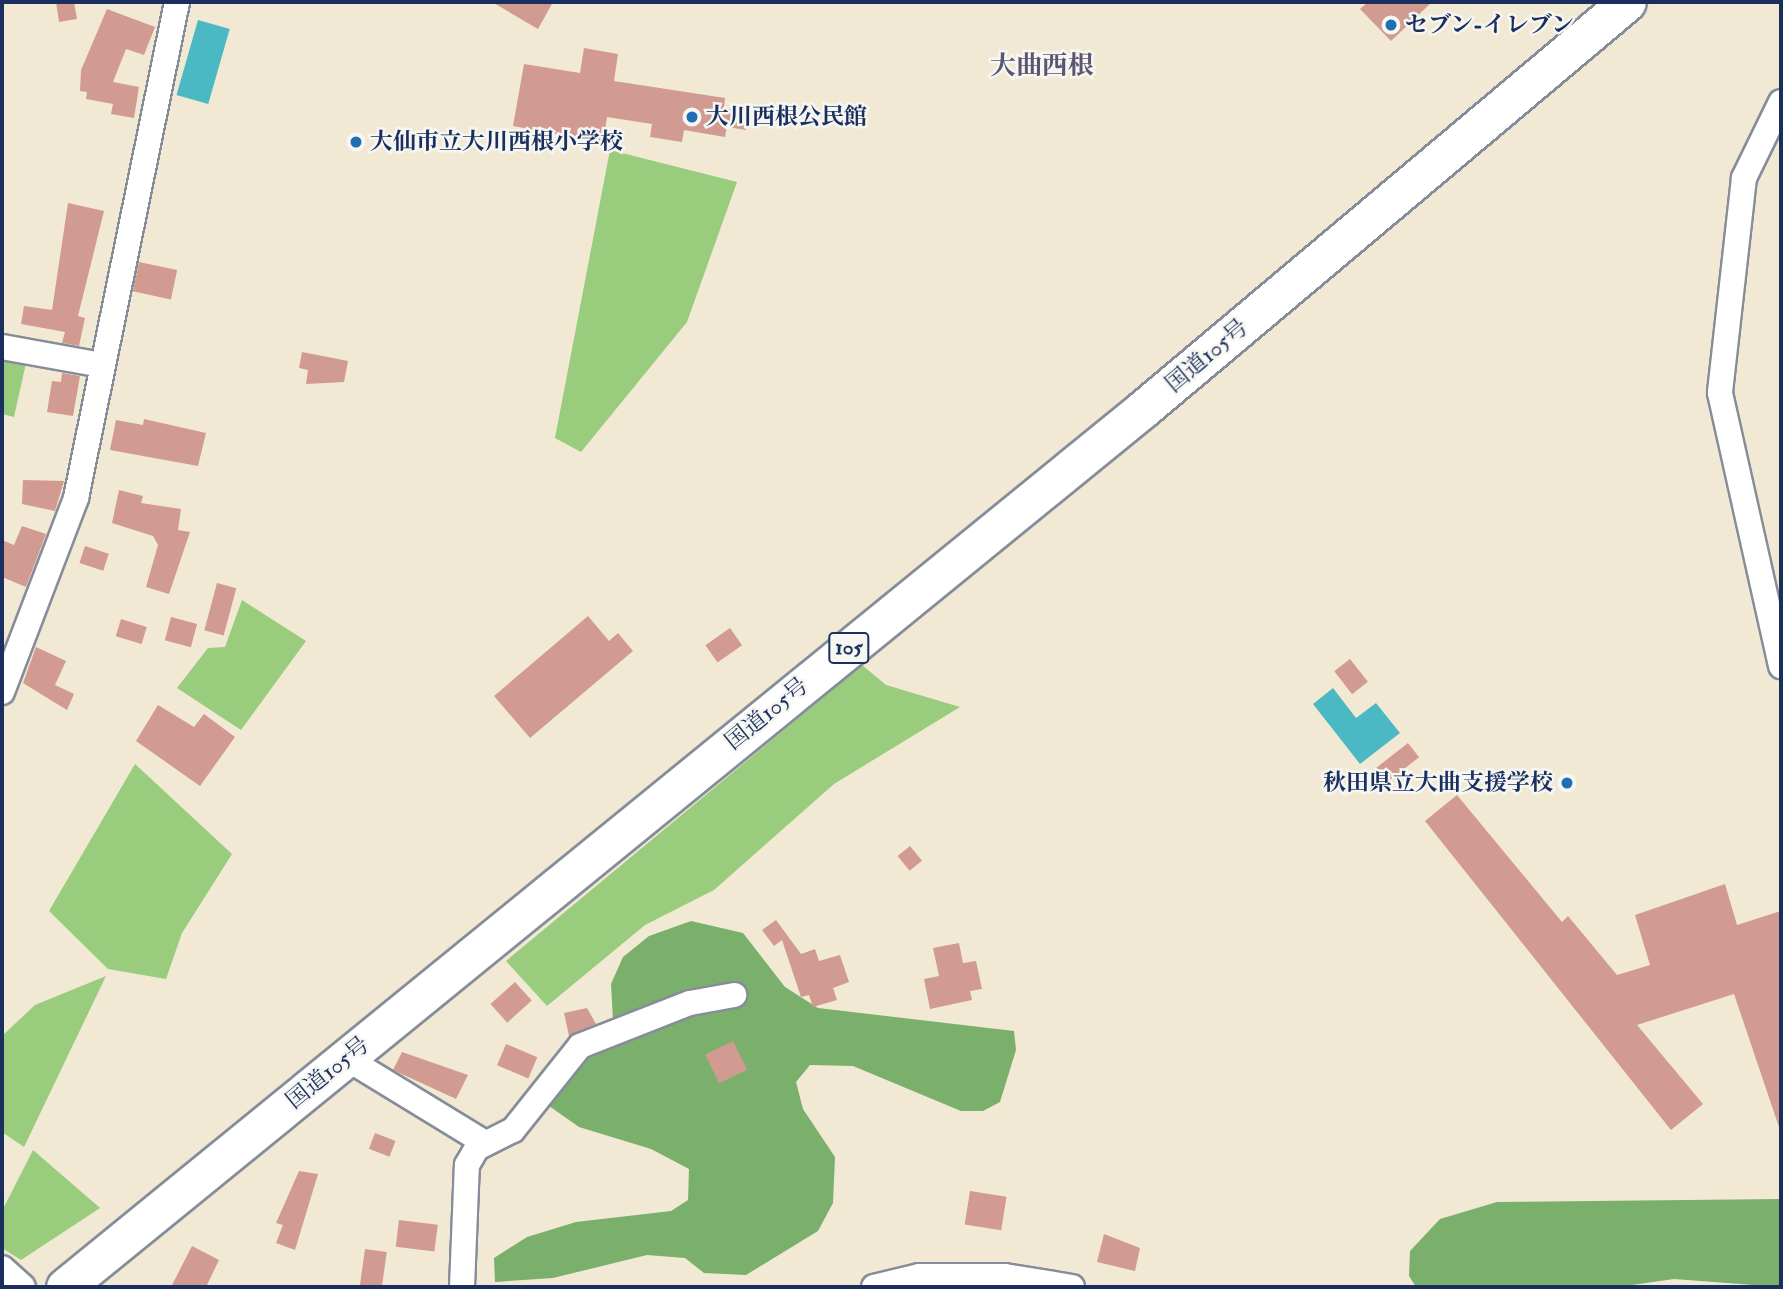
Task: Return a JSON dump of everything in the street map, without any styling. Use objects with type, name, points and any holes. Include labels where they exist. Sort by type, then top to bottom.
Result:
[{"type":"highway","name":"国道105号","points":[[65,1287],[1143,409],[1627,2]]},
{"type":"street","points":[[2,692],[59,554],[92,432],[102,365],[177,2]]},
{"type":"street","points":[[1781,102],[1744,178],[1720,393],[1781,666]]},
{"type":"street","points":[[2,347],[102,365]]},
{"type":"street","points":[[462,1287],[467,1165],[485,1143],[513,1130],[580,1046],[690,1003],[734,995]]},
{"type":"street","points":[[346,1058],[385,1088],[485,1143]]},
{"type":"street","points":[[2,1268],[23,1287]]},
{"type":"street","points":[[874,1287],[919,1276],[980,1276],[1072,1287]]},
{"type":"green space","points":[[610,150],[737,182],[687,322],[581,452],[555,438]]},
{"type":"green space","points":[[2,357],[26,363],[14,417],[2,414]]},
{"type":"green space","points":[[242,600],[306,641],[241,730],[177,688],[208,648],[225,647]]},
{"type":"green space","points":[[862,665],[886,685],[960,707],[834,784],[714,890],[645,925],[547,1006],[506,961]]},
{"type":"green space","points":[[135,764],[232,854],[182,933],[166,979],[108,969],[49,911]]},
{"type":"green space","points":[[691,921],[743,933],[785,987],[818,1008],[1014,1031],[1016,1050],[1000,1102],[983,1111],[961,1111],[853,1066],[810,1065],[796,1082],[803,1109],[835,1157],[833,1203],[818,1231],[746,1275],[704,1273],[685,1258],[647,1255],[553,1278],[495,1282],[494,1258],[527,1237],[576,1222],[671,1211],[688,1200],[689,1169],[651,1149],[579,1127],[542,1101],[613,1020],[611,984],[623,957],[649,936]]},
{"type":"green space","points":[[106,976],[24,1147],[2,1132],[2,1036],[35,1005]]},
{"type":"green space","points":[[33,1150],[100,1208],[21,1260],[2,1248],[2,1211]]},
{"type":"green space","points":[[1781,1199],[1781,1287],[1674,1279],[1618,1287],[1416,1287],[1409,1276],[1410,1251],[1440,1219],[1497,1202]]},
{"type":"water","points":[[198,20],[230,29],[208,104],[177,95]]},
{"type":"water","points":[[1333,688],[1356,718],[1376,703],[1400,733],[1360,764],[1313,704]]},
{"type":"building","points":[[56,2],[74,2],[77,19],[59,22]]},
{"type":"building","points":[[492,2],[553,2],[538,29]]},
{"type":"building","name":"セブン-イレブン","points":[[1368,2],[1432,2],[1391,41],[1360,9]]},
{"type":"building","points":[[107,9],[155,27],[144,55],[126,49],[113,82],[139,87],[134,118],[111,114],[113,104],[86,99],[87,92],[80,91],[81,70]]},
{"type":"building","points":[[584,48],[618,54],[614,81],[725,98],[724,108],[748,112],[746,130],[727,127],[725,137],[684,130],[682,142],[650,137],[652,124],[607,117],[603,142],[513,126],[524,64],[580,73]]},
{"type":"building","points":[[68,203],[104,211],[78,316],[85,318],[79,346],[62,343],[65,332],[21,324],[24,306],[52,310]]},
{"type":"building","points":[[139,262],[177,270],[171,299],[133,291]]},
{"type":"building","points":[[302,352],[348,361],[344,382],[306,384],[308,370],[299,368]]},
{"type":"building","points":[[62,373],[80,376],[73,416],[47,412],[52,381],[61,382]]},
{"type":"building","points":[[144,419],[206,433],[198,466],[110,450],[116,420],[143,425]]},
{"type":"building","points":[[23,480],[64,481],[55,511],[22,504]]},
{"type":"building","points":[[119,490],[143,496],[141,503],[181,509],[178,530],[190,532],[169,594],[146,587],[158,545],[153,536],[112,523]]},
{"type":"building","points":[[22,526],[46,534],[26,587],[2,577],[2,540],[14,545]]},
{"type":"building","points":[[85,546],[109,554],[103,571],[79,563]]},
{"type":"building","points":[[217,583],[236,588],[224,636],[204,630]]},
{"type":"building","points":[[588,616],[609,641],[618,633],[633,651],[530,738],[494,696]]},
{"type":"building","points":[[171,617],[197,624],[191,647],[165,640]]},
{"type":"building","points":[[121,619],[147,627],[142,644],[116,636]]},
{"type":"building","points":[[730,628],[742,645],[717,662],[705,645]]},
{"type":"building","points":[[36,647],[66,661],[55,685],[74,694],[67,710],[23,683]]},
{"type":"building","points":[[1350,659],[1368,682],[1352,694],[1334,671]]},
{"type":"building","points":[[158,705],[194,727],[204,714],[235,737],[200,786],[136,741]]},
{"type":"building","points":[[1408,743],[1419,757],[1378,789],[1367,775]]},
{"type":"building","points":[[1457,795],[1562,922],[1568,916],[1617,975],[1650,965],[1635,915],[1725,884],[1737,925],[1781,911],[1781,1133],[1734,994],[1637,1025],[1703,1104],[1671,1130],[1425,821]]},
{"type":"building","points":[[910,846],[922,861],[910,871],[898,856]]},
{"type":"building","points":[[776,920],[801,954],[815,949],[819,961],[840,955],[849,982],[833,988],[837,1000],[813,1007],[809,995],[801,997],[782,940],[774,946],[762,930]]},
{"type":"building","points":[[959,943],[963,963],[976,961],[982,989],[970,991],[972,1000],[930,1009],[924,979],[939,976],[933,948]]},
{"type":"building","points":[[515,982],[532,1001],[507,1023],[490,1004]]},
{"type":"building","points":[[587,1008],[596,1024],[569,1036],[564,1013]]},
{"type":"building","points":[[733,1041],[747,1070],[719,1083],[705,1055]]},
{"type":"building","points":[[506,1044],[537,1057],[528,1078],[497,1065]]},
{"type":"building","points":[[402,1052],[468,1075],[456,1099],[393,1070]]},
{"type":"building","points":[[375,1133],[396,1141],[389,1157],[369,1149]]},
{"type":"building","points":[[299,1171],[318,1174],[295,1250],[276,1243],[283,1225],[276,1223]]},
{"type":"building","points":[[970,1191],[1007,1197],[1001,1230],[965,1225]]},
{"type":"building","points":[[399,1220],[438,1225],[434,1252],[396,1247]]},
{"type":"building","points":[[1104,1234],[1140,1248],[1135,1271],[1097,1262]]},
{"type":"building","points":[[192,1246],[219,1260],[206,1287],[171,1287]]},
{"type":"building","points":[[365,1249],[387,1252],[382,1287],[360,1287]]},
{"type":"place","name":"セブン-イレブン","points":[[1391,25]]},
{"type":"place","name":"大川西根公民館","points":[[692,117]]},
{"type":"place","name":"大仙市立大川西根小学校","points":[[356,142]]},
{"type":"place","name":"秋田県立大曲支援学校","points":[[1567,783]]},
{"type":"district","name":"大曲西根","points":[[1042,67]]}]
